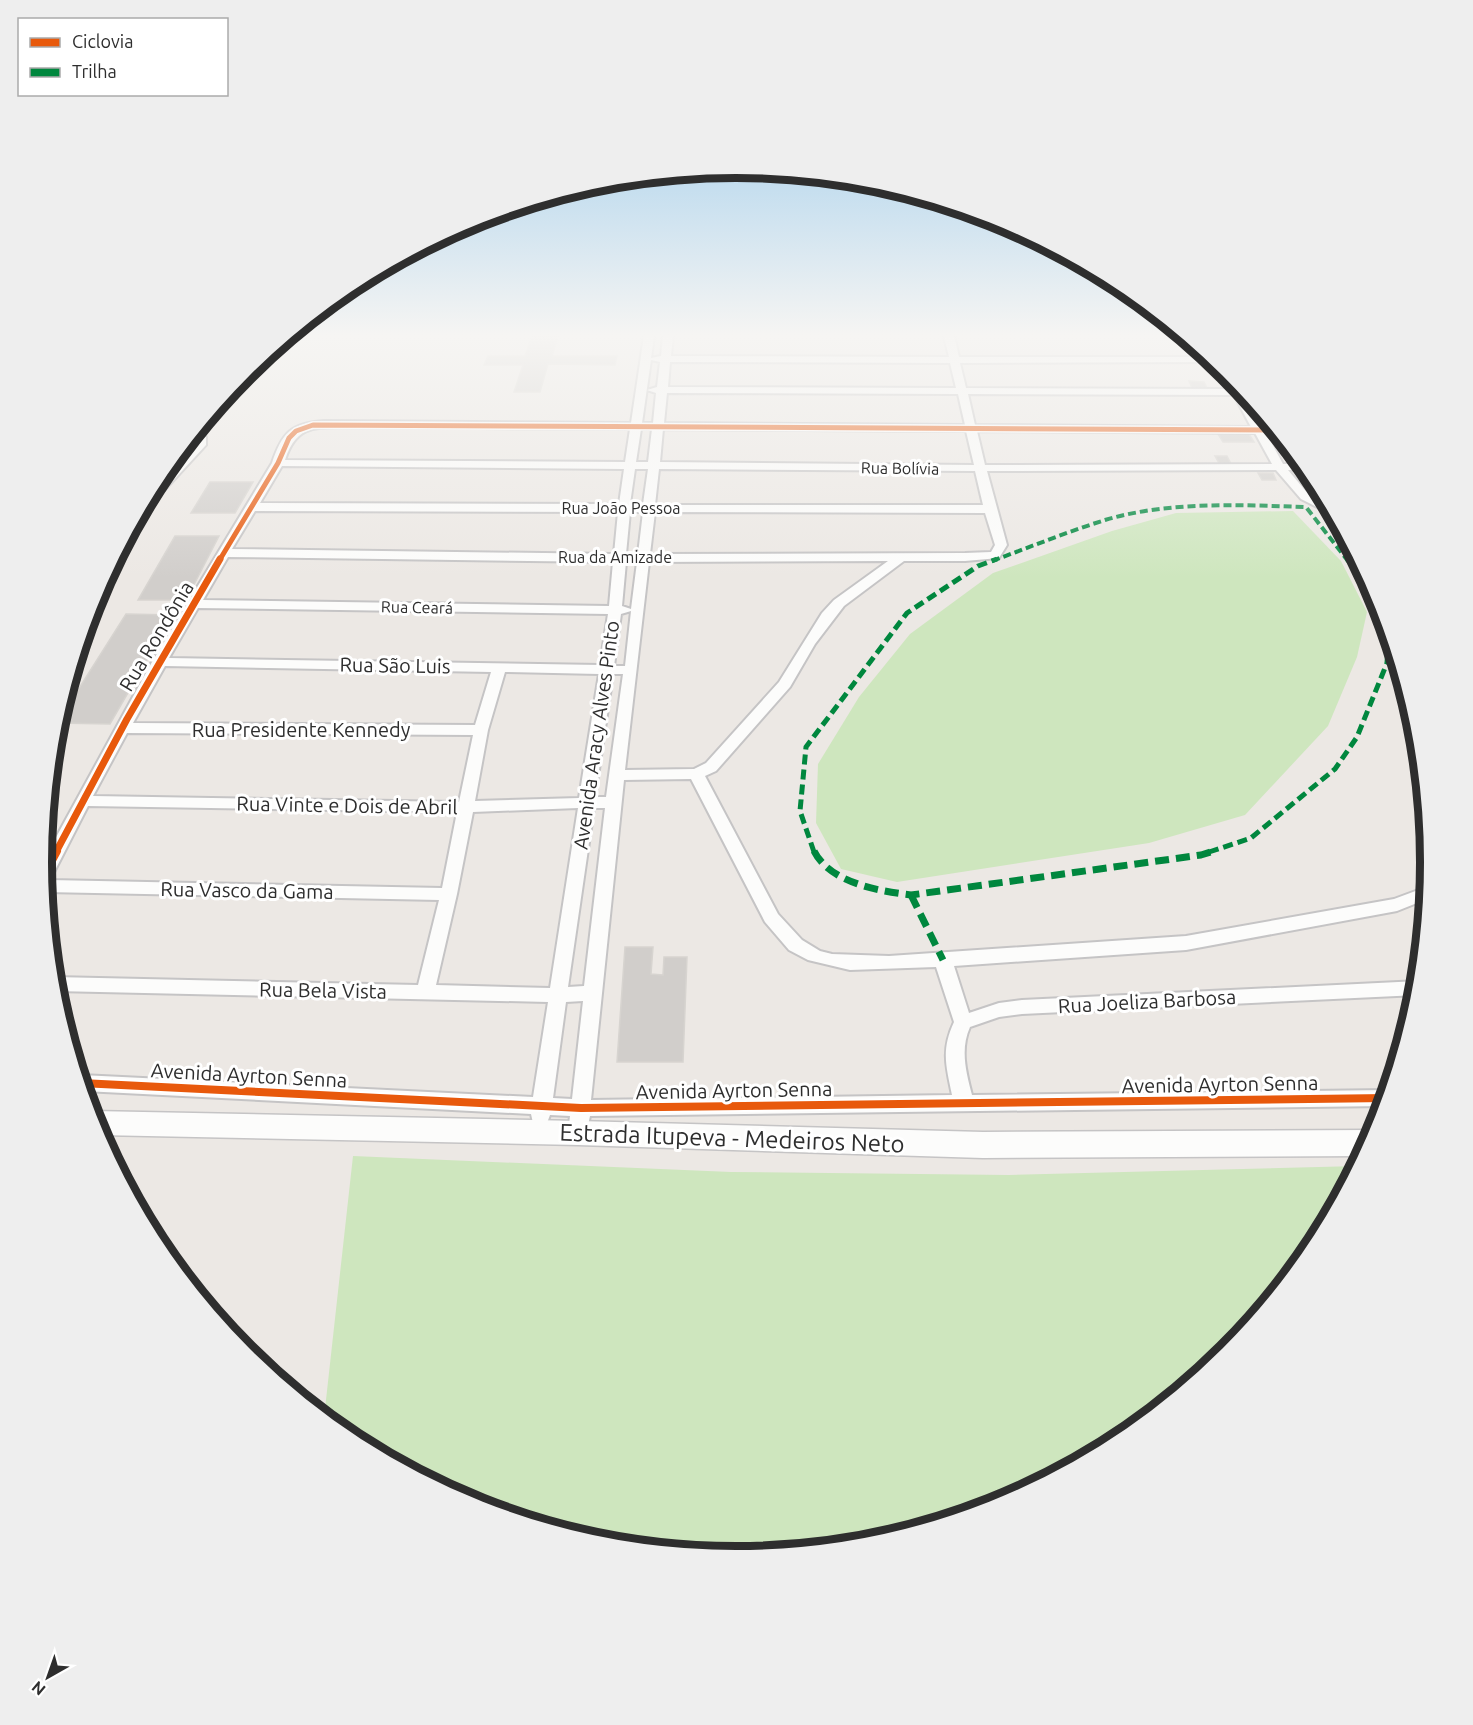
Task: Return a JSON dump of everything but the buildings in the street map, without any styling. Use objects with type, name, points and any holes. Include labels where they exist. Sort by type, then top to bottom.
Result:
[{"type":"main road","name":"Estrada Itupeva - Medeiros Neto","points":[[105,1123],[579,1120],[983,1145],[1360,1143]]},
{"type":"street","name":"Avenida Aracy Alves Pinto","points":[[540,1120],[556,995],[615,610],[618,558],[636,416]]},
{"type":"street","name":"Avenida Aracy Alves Pinto","points":[[579,1120],[613,802],[631,670],[658,416]]},
{"type":"street","points":[[968,416],[990,509]]},
{"type":"street","points":[[1252,416],[1279,467],[1305,497],[1320,505]]},
{"type":"street","name":"Rua Rondônia","points":[[52,861],[122,728],[278,463],[285,441],[291,434],[310,425],[634,425]]},
{"type":"street","points":[[634,425],[1266,430]]},
{"type":"street","points":[[177,470],[202,443],[200,438]]},
{"type":"street","name":"Rua Bolívia","points":[[278,463],[982,468],[1294,467]]},
{"type":"street","name":"Rua João Pessoa","points":[[251,507],[990,509]]},
{"type":"street","name":"Rua da Amizade","points":[[224,553],[618,558],[988,556],[995,555],[1001,545],[990,509]]},
{"type":"street","points":[[617,775],[696,774],[711,767],[785,684],[827,616],[839,603],[903,556]]},
{"type":"street","name":"Rua Ceará","points":[[195,604],[638,610]]},
{"type":"street","name":"Rua São Luis","points":[[159,662],[631,670]]},
{"type":"street","points":[[425,992],[449,894],[481,730],[498,666]]},
{"type":"street","name":"Rua Presidente Kennedy","points":[[122,728],[481,730]]},
{"type":"street","points":[[696,774],[701,788],[771,918],[785,936],[801,949],[823,959],[844,963],[943,960],[1186,943],[1396,905],[1419,896]]},
{"type":"street","name":"Rua Vinte e Dois de Abril","points":[[82,801],[465,807],[613,802]]},
{"type":"street","name":"Rua Vasco da Gama","points":[[53,886],[449,894]]},
{"type":"street","points":[[943,960],[963,1022],[955,1040],[956,1068],[964,1105]]},
{"type":"street","name":"Rua Bela Vista","points":[[64,984],[556,995],[593,993]]},
{"type":"street","name":"Rua Joeliza Barbosa","points":[[963,1022],[999,1010],[1022,1007],[1409,988]]},
{"type":"street","name":"Avenida Ayrton Senna","points":[[90,1084],[540,1120]]},
{"type":"street","name":"Avenida Ayrton Senna","points":[[579,1120],[964,1105],[1378,1098]]},
{"type":"green space","points":[[1293,511],[1341,561],[1367,612],[1357,657],[1328,726],[1245,815],[1149,843],[897,882],[841,869],[816,823],[818,764],[859,697],[910,634],[993,573],[1112,531],[1176,513]]},
{"type":"green space","points":[[353,1156],[731,1172],[1009,1175],[1349,1166],[1329,1205],[1279,1279],[1220,1346],[1153,1405],[1117,1431],[1039,1476],[956,1510],[914,1523],[826,1541],[781,1545],[692,1545],[647,1541],[603,1533],[517,1510],[434,1476],[394,1455],[325,1409]]},
{"type":"marked path","points":[[1353,567],[1306,507],[1248,505],[1167,508],[1106,520],[978,566],[907,613],[806,747],[800,811],[815,854],[839,876],[880,891],[911,895],[1201,855],[1251,838],[1335,769],[1357,737],[1387,663],[1388,654]]},
{"type":"marked path","points":[[911,895],[943,960]]},
{"type":"cycle path","points":[[52,859],[127,719],[278,463],[283,448],[289,438],[304,427],[350,424],[1266,430]]},
{"type":"cycle path","points":[[90,1083],[581,1108],[1378,1098]]}]
